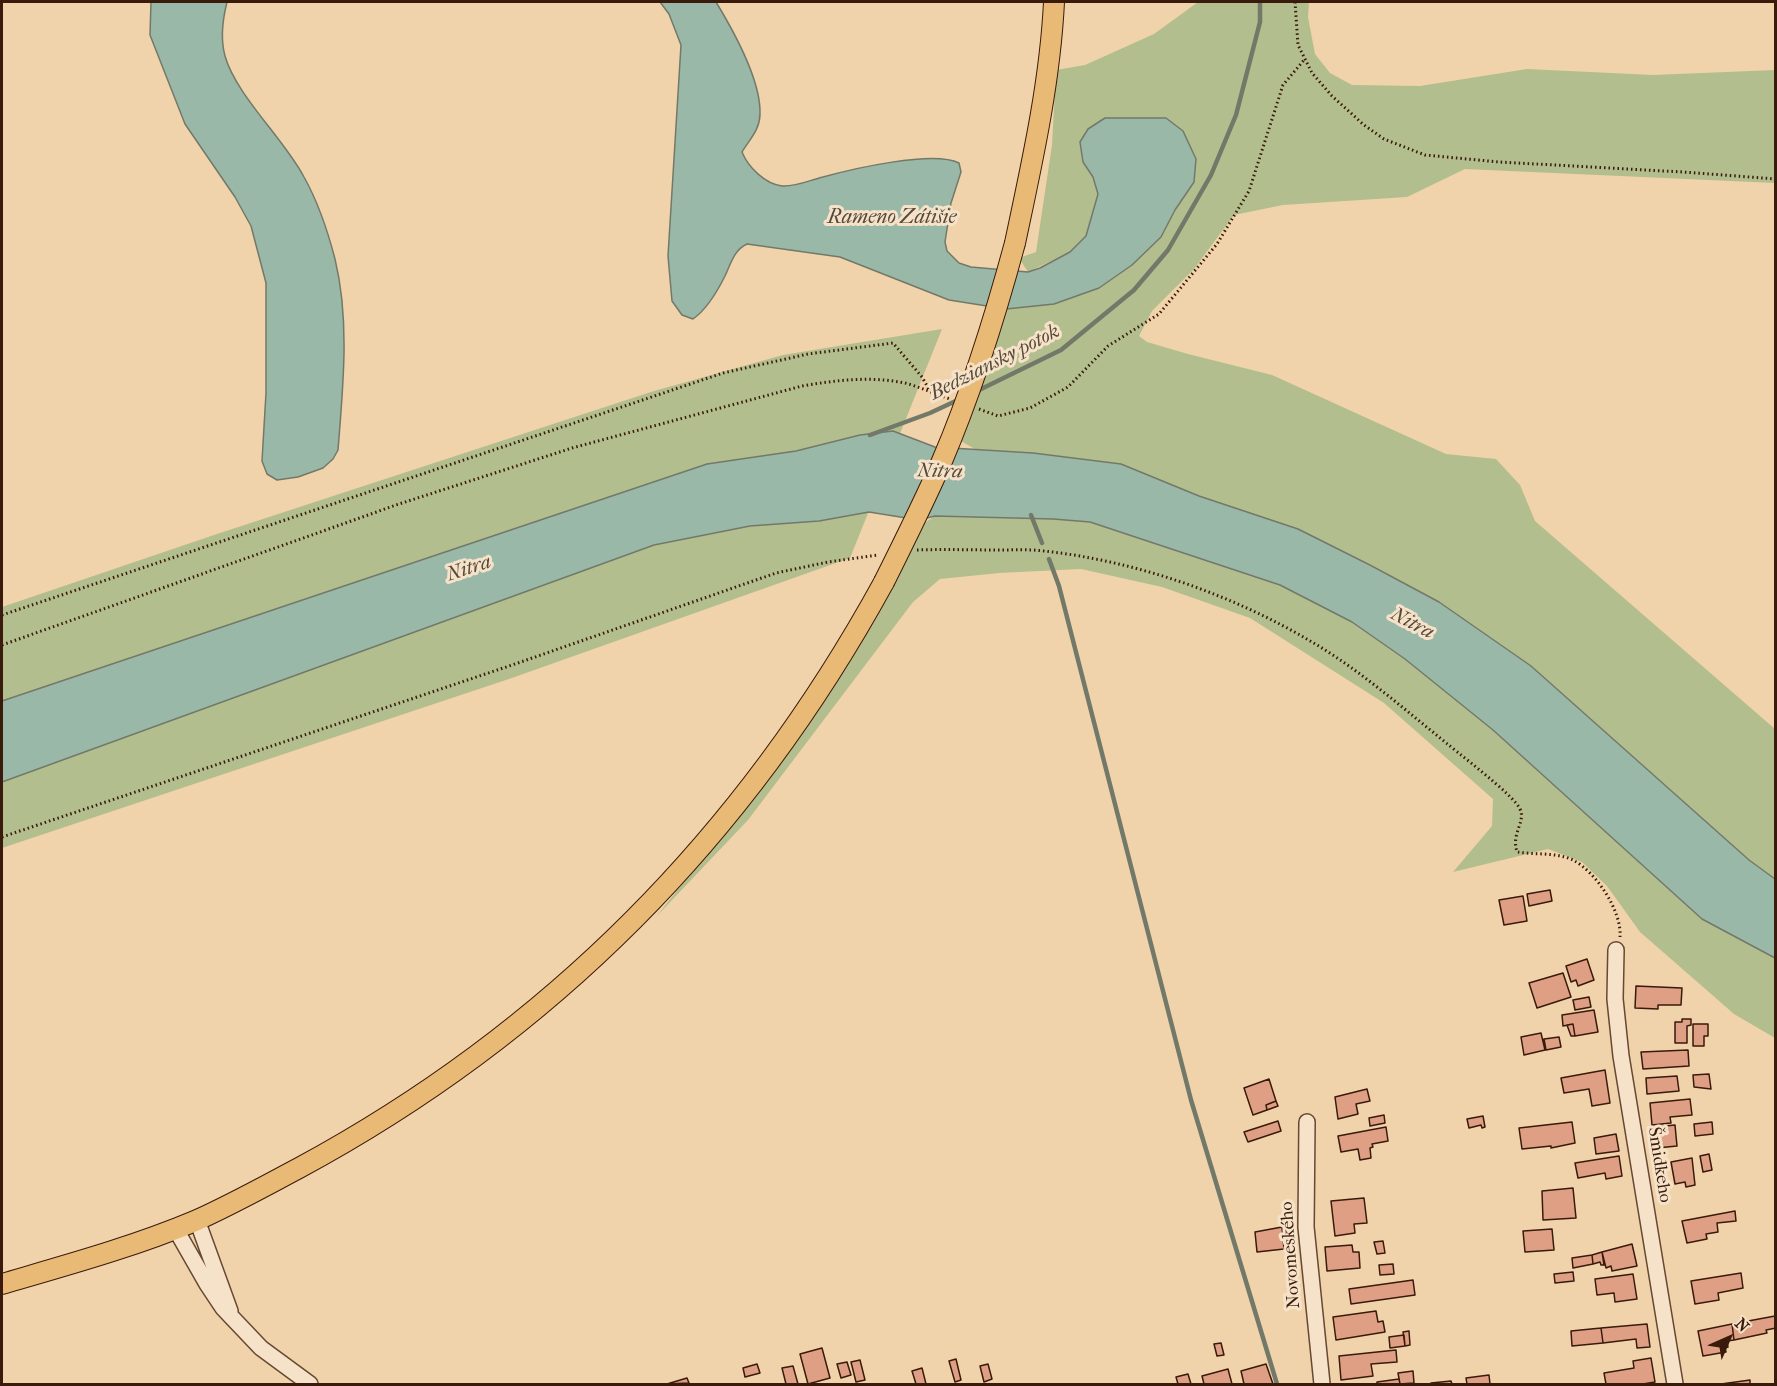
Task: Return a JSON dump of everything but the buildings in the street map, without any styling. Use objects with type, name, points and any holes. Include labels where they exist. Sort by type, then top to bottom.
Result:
[{"type":"main road","points":[[2,1284],[103,1254],[197,1220],[342,1144],[432,1089],[549,998],[614,941],[672,882],[741,799],[772,759],[841,657],[884,582],[922,505],[958,422],[992,324],[1016,243],[1038,140],[1054,2]]},
{"type":"street","name":"Šmidkeho","points":[[1616,950],[1615,999],[1621,1056],[1675,1384]]},
{"type":"street","name":"Novomeského","points":[[1307,1122],[1306,1227],[1322,1384]]},
{"type":"street","points":[[197,1220],[232,1316]]},
{"type":"street","points":[[175,1228],[215,1298],[261,1348],[310,1384]]},
{"type":"path","points":[[1295,2],[1298,45],[1312,73],[1332,96],[1364,125],[1384,139],[1425,155],[1499,162],[1776,179]]},
{"type":"path","points":[[977,408],[998,416],[1030,408],[1068,387],[1108,346],[1160,314],[1217,244],[1249,191],[1283,85],[1304,60]]},
{"type":"path","points":[[2,615],[723,373],[808,354],[893,343],[932,392]]},
{"type":"path","points":[[2,645],[399,504],[572,448],[802,386],[867,378],[906,383],[956,401]]},
{"type":"path","points":[[913,550],[1042,550],[1091,557],[1147,572],[1241,604],[1312,642],[1356,671],[1396,702],[1498,786],[1520,808],[1522,818],[1515,833],[1514,844],[1517,852],[1561,857],[1574,861],[1601,885],[1617,915],[1621,934],[1616,950]]},
{"type":"path","points":[[2,837],[515,664],[776,573],[828,562],[884,554]]},
{"type":"green space","points":[[1198,2],[1309,2],[1308,17],[1315,54],[1330,73],[1352,85],[1420,86],[1527,69],[1653,75],[1775,70],[1775,183],[1465,169],[1407,197],[1283,205],[1234,215],[1194,269],[1152,311],[1139,336],[1147,342],[1272,375],[1446,454],[1496,459],[1520,485],[1535,521],[1775,729],[1775,879],[1749,860],[1531,666],[1439,602],[1372,565],[1298,529],[1199,496],[1121,464],[1033,453],[975,449],[957,439],[995,330],[1006,309],[1051,304],[1099,288],[1132,265],[1161,237],[1175,210],[1194,182],[1196,159],[1183,131],[1166,118],[1105,118],[1083,162],[1093,177],[1098,195],[1086,236],[1070,252],[1028,272],[1019,258],[1036,252],[1052,145],[1056,70],[1085,65],[1154,34]]},
{"type":"green space","points":[[942,329],[850,558],[509,679],[2,848],[2,607],[654,391],[783,355]]},
{"type":"green space","points":[[935,516],[1090,522],[1280,585],[1352,622],[1405,659],[1493,730],[1702,919],[1775,958],[1775,1038],[1734,1014],[1640,932],[1607,886],[1582,862],[1548,849],[1453,872],[1492,826],[1493,799],[1384,703],[1250,618],[1162,587],[1081,569],[999,573],[940,579],[913,602],[748,820],[655,918],[721,836],[917,528]]},
{"type":"water","points":[[151,2],[227,2],[222,35],[225,56],[231,71],[239,86],[304,177],[329,238],[340,282],[344,330],[338,450],[333,459],[323,468],[298,477],[277,480],[267,474],[262,461],[266,393],[266,283],[251,226],[235,197],[185,124],[150,35]]},
{"type":"water","name":"Rameno Zátišie","points":[[660,2],[716,2],[745,56],[759,101],[760,120],[742,152],[753,169],[769,182],[782,186],[792,185],[853,170],[912,160],[947,160],[959,163],[961,172],[951,203],[945,242],[947,251],[959,263],[971,267],[1028,272],[1070,252],[1086,236],[1098,194],[1093,177],[1083,162],[1080,142],[1088,129],[1105,118],[1166,118],[1183,131],[1196,159],[1194,182],[1175,210],[1161,237],[1132,265],[1099,288],[1054,304],[1006,309],[949,300],[840,257],[747,244],[736,253],[715,293],[693,319],[682,315],[672,301],[668,256],[681,45],[669,14]]},
{"type":"water","name":"Nitra","points":[[893,431],[935,447],[1033,453],[1121,464],[1199,496],[1298,529],[1439,602],[1531,666],[1749,860],[1775,879],[1775,958],[1702,919],[1493,730],[1405,659],[1352,622],[1280,585],[1090,522],[935,516],[919,520],[869,512],[819,521],[750,526],[654,545],[2,782],[2,701],[707,464],[796,451],[860,435]]},
{"type":"waterway","name":"Bedziansky potok","points":[[975,392],[1061,350],[1134,290],[1168,250],[1211,175],[1236,115],[1260,22],[1260,2]]},
{"type":"waterway","name":"Bedziansky potok","points":[[870,435],[930,413],[960,399]]},
{"type":"waterway","points":[[1031,515],[1042,543]]},
{"type":"waterway","points":[[1049,559],[1059,586],[1191,1100],[1277,1384]]}]
